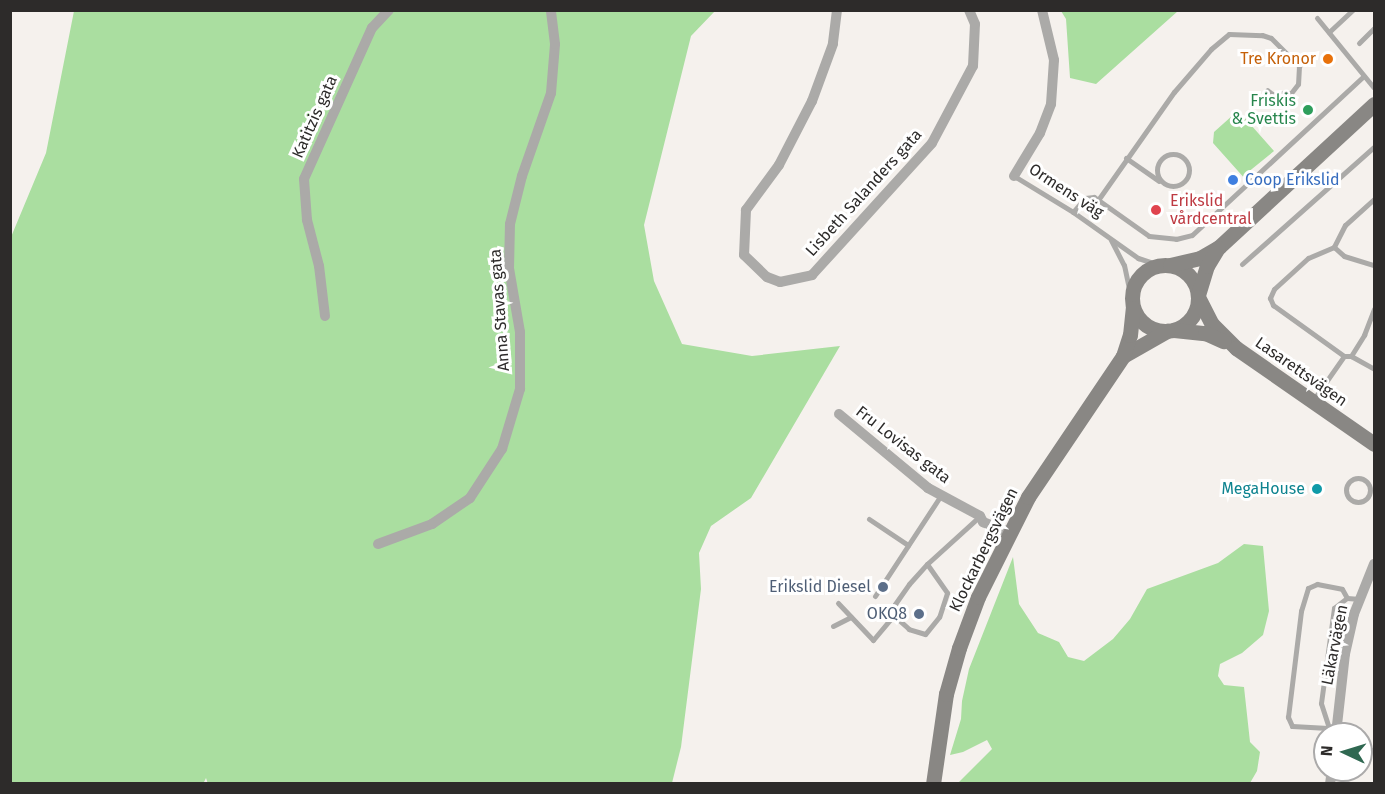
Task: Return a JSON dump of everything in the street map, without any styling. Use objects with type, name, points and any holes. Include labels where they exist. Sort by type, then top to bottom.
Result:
[{"type":"main road","points":[[1219,248],[1200,258],[1164,265],[1143,273],[1136,282],[1133,306],[1143,323],[1158,330],[1169,331],[1184,325],[1193,316],[1207,266],[1219,248],[1374,104]]},
{"type":"main road","points":[[1164,265],[1189,274],[1198,296]]},
{"type":"main road","name":"Lasarettsvägen","points":[[1198,296],[1212,324],[1236,348],[1374,444]]},
{"type":"main road","name":"Klockarbergsvägen","points":[[934,776],[946,694],[959,648],[978,597],[1028,497],[1123,356],[1130,335],[1133,306]]},
{"type":"main road","name":"Klockarbergsvägen","points":[[1123,356],[1169,331]]},
{"type":"main road","name":"Lasarettsvägen","points":[[1169,331],[1205,333],[1236,348]]},
{"type":"street","name":"Katitzis gata","points":[[325,316],[319,266],[307,220],[304,179],[372,28],[389,10]]},
{"type":"street","name":"Anna Stavas gata","points":[[378,544],[432,524],[470,498],[502,448],[520,389],[520,332],[509,268],[510,224],[522,176],[550,93],[555,44],[551,10]]},
{"type":"street","name":"Lisbeth Salanders gata","points":[[837,10],[833,44],[812,101],[779,165],[746,210],[744,255],[767,277],[780,282],[812,274],[932,143],[973,66],[975,24],[969,10]]},
{"type":"street","name":"Ormens väg","points":[[1014,176],[1040,134],[1051,104],[1054,60],[1042,10]]},
{"type":"street","name":"Fru Lovisas gata","points":[[839,414],[928,488],[980,516],[983,522],[1010,533]]},
{"type":"street","name":"Läkarvägen","points":[[1335,722],[1345,654],[1360,599],[1374,564]]},
{"type":"lane","points":[[1329,32],[1353,10]]},
{"type":"lane","points":[[1317,18],[1374,88]]},
{"type":"lane","points":[[1359,42],[1374,28]]},
{"type":"lane","points":[[1098,200],[1174,92],[1212,49],[1229,34],[1262,35],[1271,38],[1299,66],[1298,84],[1291,93],[1272,94],[1267,90]]},
{"type":"lane","points":[[1073,212],[1085,198],[1098,200],[1149,236],[1176,239],[1192,235],[1364,76]]},
{"type":"lane","points":[[1242,264],[1374,147]]},
{"type":"lane","points":[[1126,158],[1162,182],[1176,186],[1184,182],[1188,172],[1184,159],[1172,154],[1161,160],[1157,172],[1162,182]]},
{"type":"lane","name":"Ormens väg","points":[[1014,176],[1073,212],[1138,258],[1164,265]]},
{"type":"lane","points":[[1374,199],[1345,225],[1334,247],[1308,258],[1274,289],[1270,298],[1273,305],[1344,356],[1351,356],[1374,369]]},
{"type":"lane","points":[[1110,238],[1124,264],[1133,306]]},
{"type":"lane","points":[[1334,247],[1344,256],[1374,265]]},
{"type":"lane","points":[[1351,356],[1364,335],[1374,309]]},
{"type":"lane","points":[[1312,403],[1344,356]]},
{"type":"lane","points":[[1360,476],[1370,484],[1373,494],[1361,503],[1345,496],[1345,489],[1352,479],[1360,476]]},
{"type":"lane","points":[[875,596],[941,495]]},
{"type":"lane","points":[[927,564],[947,594],[939,617],[925,634],[909,628],[899,620],[895,604],[927,564],[980,516]]},
{"type":"lane","points":[[869,519],[908,545]]},
{"type":"lane","points":[[1313,728],[1292,726],[1288,717],[1301,611],[1308,588],[1317,584],[1342,589],[1347,598]]},
{"type":"lane","points":[[1330,722],[1321,704],[1334,608],[1347,598],[1360,599]]},
{"type":"lane","points":[[838,603],[873,640],[896,613]]},
{"type":"lane","points":[[833,626],[851,617]]},
{"type":"green space","points":[[74,11],[715,11],[691,36],[644,225],[654,281],[682,344],[752,356],[840,346],[751,498],[711,526],[699,553],[701,589],[681,747],[672,783],[208,784],[206,778],[203,784],[11,784],[11,237],[46,153]]},
{"type":"green space","points":[[1061,11],[1178,11],[1096,84],[1070,78],[1066,19]]},
{"type":"green space","points":[[1233,115],[1243,116],[1274,151],[1247,173],[1246,180],[1213,143],[1214,132]]},
{"type":"green space","points":[[1244,544],[1263,546],[1269,611],[1263,635],[1242,653],[1220,664],[1218,676],[1224,685],[1244,687],[1250,742],[1260,752],[1257,771],[1250,783],[958,783],[992,749],[987,740],[963,752],[950,755],[961,719],[962,701],[969,669],[1013,557],[1019,604],[1038,633],[1059,642],[1068,657],[1084,661],[1113,639],[1130,619],[1147,589],[1218,563]]},
{"type":"place","name":"Tre Kronor","points":[[1328,59]]},
{"type":"place","name":"Friskis & Svettis","points":[[1308,110]]},
{"type":"place","name":"Coop Erikslid","points":[[1233,180]]},
{"type":"place","name":"Erikslid vårdcentral","points":[[1156,210]]},
{"type":"place","name":"MegaHouse","points":[[1317,489]]},
{"type":"place","name":"Erikslid Diesel","points":[[883,587]]},
{"type":"place","name":"OKQ8","points":[[919,614]]}]
